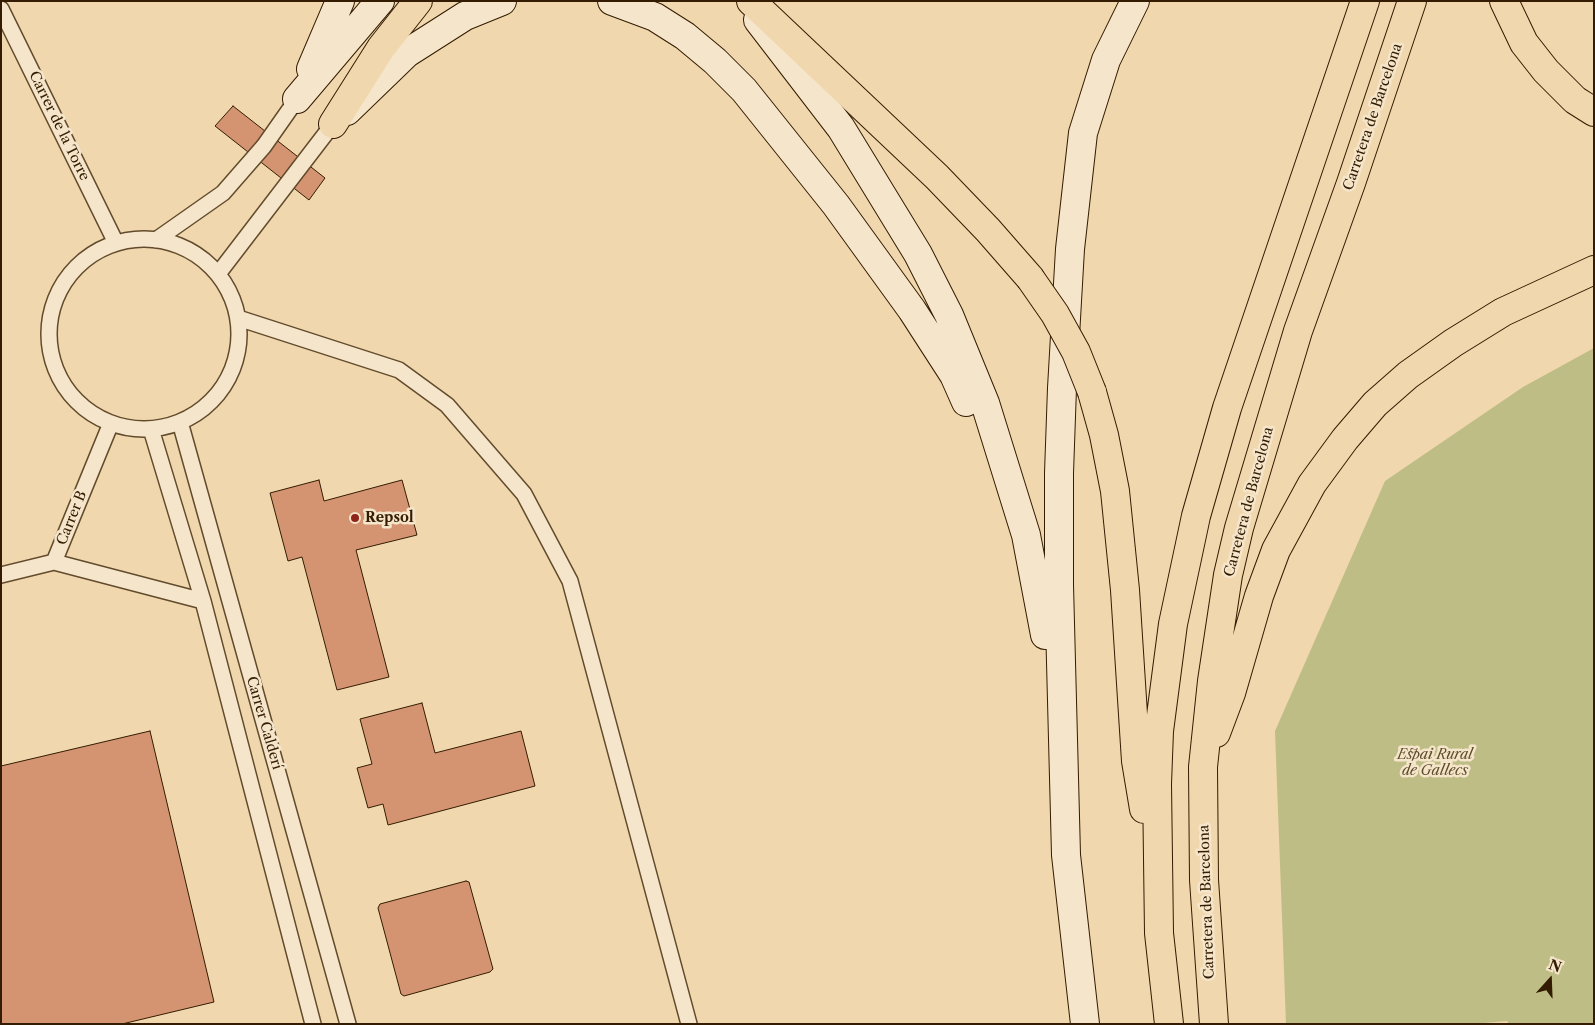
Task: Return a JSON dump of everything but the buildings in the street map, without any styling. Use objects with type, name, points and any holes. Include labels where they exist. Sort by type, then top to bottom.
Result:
[{"type":"highway","points":[[333,124],[381,48],[418,1]]},
{"type":"highway","points":[[751,1],[937,177],[988,230],[1030,278],[1055,314],[1072,344],[1092,392],[1104,435],[1115,491],[1125,590],[1136,761],[1144,807],[1157,856]]},
{"type":"highway","points":[[1169,1024],[1159,933],[1156,784],[1165,678],[1173,624],[1196,516],[1226,408],[1365,1]]},
{"type":"highway","name":"Carretera de Barcelona","points":[[1214,1024],[1204,880],[1203,767],[1217,642],[1228,575],[1239,528],[1298,331],[1351,183],[1412,1]]},
{"type":"highway","points":[[1504,1],[1524,43],[1546,71],[1575,100],[1594,112]]},
{"type":"highway","points":[[1203,767],[1231,692],[1258,596],[1276,550],[1312,484],[1345,439],[1375,404],[1408,375],[1453,343],[1503,312],[1594,270]]},
{"type":"street","points":[[297,99],[340,1]]},
{"type":"street","points":[[297,99],[380,1]]},
{"type":"street","points":[[333,124],[407,53],[465,16],[502,1]]},
{"type":"street","points":[[612,1],[655,17],[685,36],[715,60],[744,90],[836,205],[912,310],[954,375],[1026,535]]},
{"type":"street","points":[[744,1],[841,128],[918,254],[949,315],[985,403],[1026,535],[1040,598],[1062,745]]},
{"type":"street","points":[[1085,1024],[1066,855],[1062,745],[1058,473],[1069,259],[1083,133],[1106,60],[1135,1]]},
{"type":"lane","name":"Carrer de la Torre","points":[[1,9],[116,243]]},
{"type":"lane","points":[[156,240],[223,193],[264,146],[297,99]]},
{"type":"lane","points":[[218,274],[333,124]]},
{"type":"lane","points":[[129,240],[156,240],[174,244],[190,251],[218,274],[227,287],[238,318],[239,344],[233,369],[220,391],[202,410],[180,422],[151,429],[124,427],[111,424],[90,412],[72,396],[59,377],[51,355],[49,331],[55,301],[61,286],[75,267],[94,253],[116,243],[129,240]]},
{"type":"lane","points":[[238,318],[399,370],[447,405],[524,494],[570,581],[689,1024]]},
{"type":"lane","name":"Carrer Calderí","points":[[180,422],[348,1024]]},
{"type":"lane","name":"Carrer B","points":[[1,575],[54,562],[111,424]]},
{"type":"lane","name":"Carrer Calderí","points":[[151,429],[203,601],[313,1024]]},
{"type":"lane","points":[[54,562],[203,601]]},
{"type":"green space","name":"Espai Rural de Gallecs","points":[[1594,348],[1594,1024],[1509,1024],[1507,1021],[1472,1024],[1286,1024],[1275,731],[1385,481],[1523,387]]},
{"type":"place","name":"Repsol","points":[[355,518]]}]
